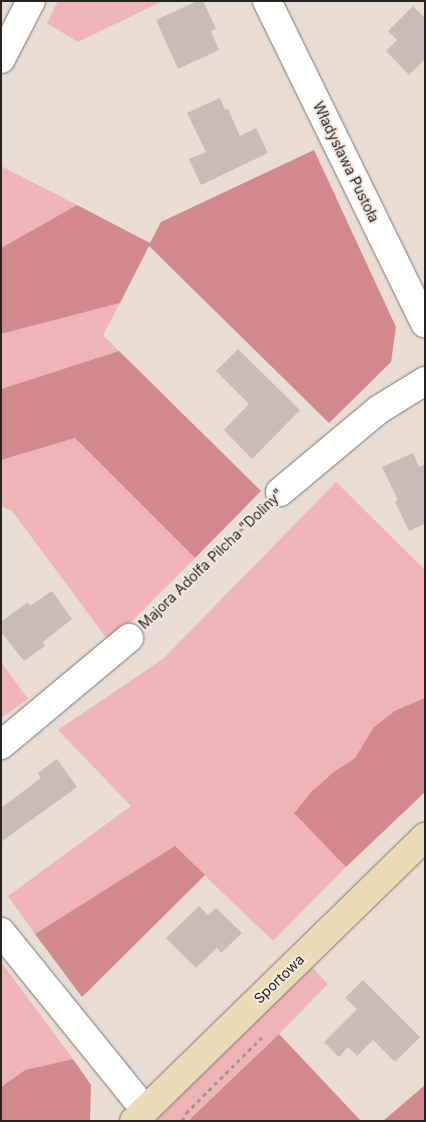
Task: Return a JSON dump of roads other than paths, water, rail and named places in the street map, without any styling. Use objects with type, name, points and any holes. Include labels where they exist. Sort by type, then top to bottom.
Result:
[{"type":"street","points":[[1,59],[31,1]]},
{"type":"street","name":"Władysława Pustoła","points":[[267,1],[425,322]]},
{"type":"street","name":"Majora Adolfa Pilcha \"Doliny\"","points":[[280,492],[378,410],[425,381]]},
{"type":"street","name":"Majora Adolfa Pilcha \"Doliny\"","points":[[1,745],[129,638]]},
{"type":"street","name":"Sportowa","points":[[140,1115],[425,837]]},
{"type":"street","points":[[1,932],[140,1115]]}]
